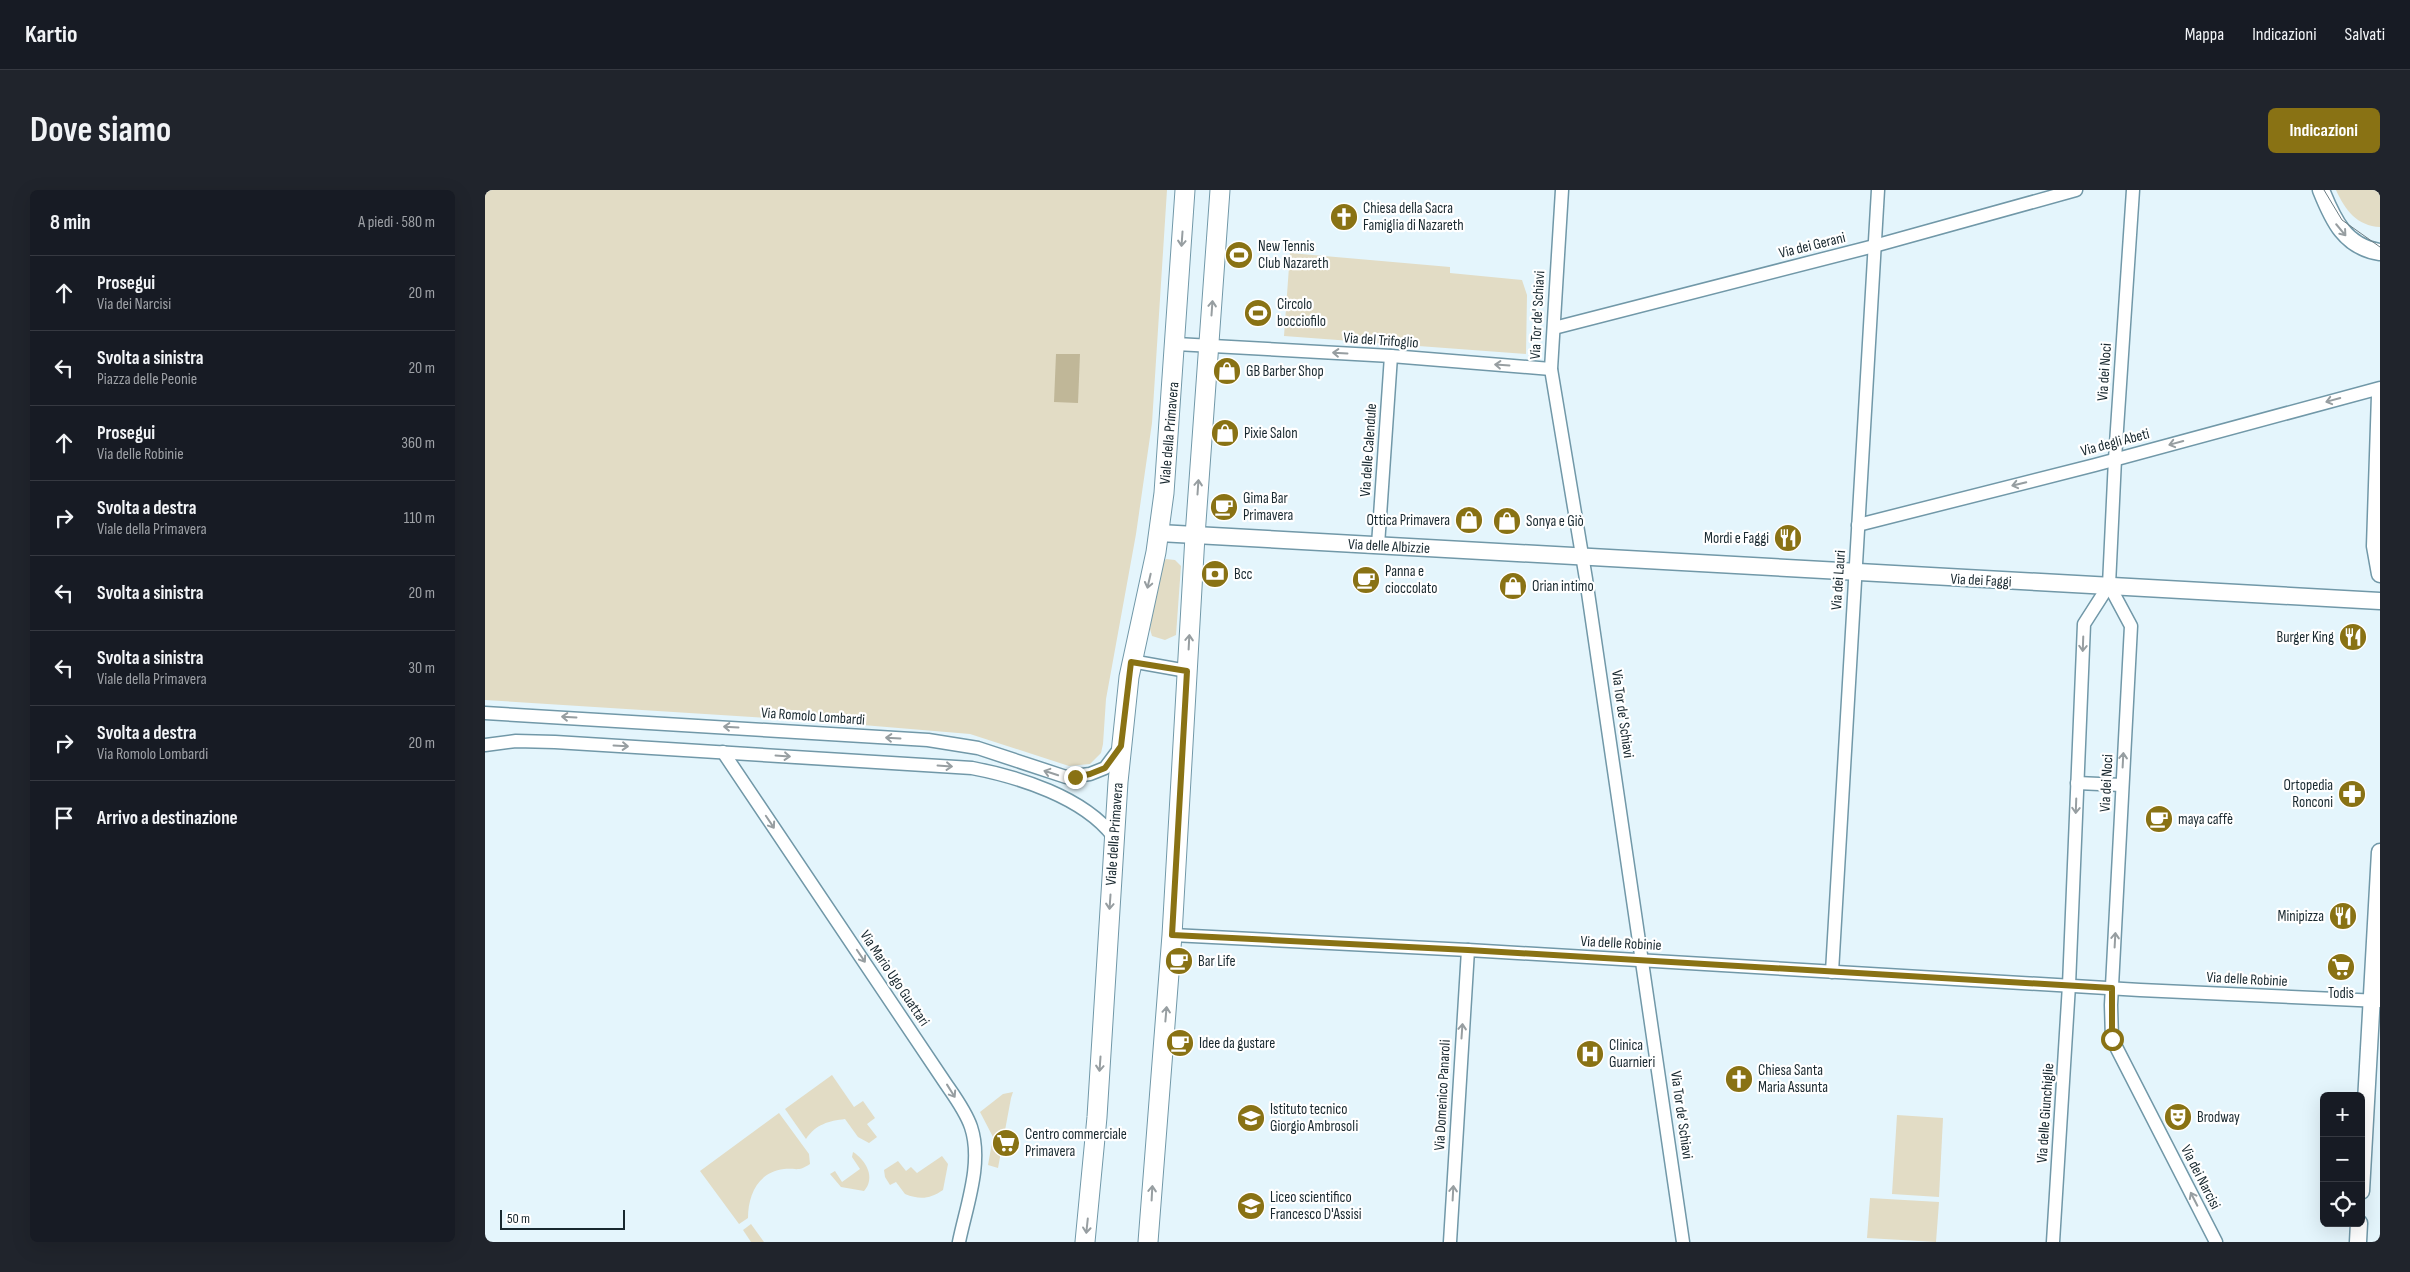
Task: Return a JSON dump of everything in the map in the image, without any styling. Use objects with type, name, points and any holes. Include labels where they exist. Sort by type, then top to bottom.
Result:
[{"type":"main road","name":"Viale della Primavera","points":[[1085,1242],[1097,1117],[1113,836],[1121,746],[1131,662],[1159,533],[1176,344],[1185,190]]},
{"type":"main road","points":[[1148,1242],[1172,935],[1195,536],[1220,190]]},
{"type":"street","name":"Via Tor de' Schiavi","points":[[1562,190],[1551,369],[1582,555],[1683,1242]]},
{"type":"street","name":"Via dei Lauri","points":[[1832,972],[1878,190]]},
{"type":"street","name":"Via dei Gerani","points":[[1554,328],[1874,246],[2077,190]]},
{"type":"street","name":"Via dei Noci","points":[[2069,986],[2084,624],[2109,585],[2115,459],[2133,190]]},
{"type":"street","points":[[2321,190],[2334,220],[2343,233],[2362,248],[2380,252]]},
{"type":"street","name":"Via del Trifoglio","points":[[1176,344],[1391,356],[1551,369]]},
{"type":"street","name":"Via delle Calendule","points":[[1379,545],[1391,356]]},
{"type":"street","name":"Via degli Abeti","points":[[1858,525],[2380,388]]},
{"type":"street","points":[[2380,395],[2375,546],[2380,574]]},
{"type":"street","name":"Via delle Albizzie","points":[[1159,533],[1582,555]]},
{"type":"street","name":"Via dei Faggi","points":[[1582,555],[1854,573],[2109,585],[2380,601]]},
{"type":"street","name":"Via dei Noci","points":[[2109,585],[2131,626],[2112,988]]},
{"type":"street","points":[[1131,662],[1187,671]]},
{"type":"street","name":"Via Romolo Lombardi","points":[[485,713],[928,740],[978,748],[1066,777],[1090,774],[1105,768],[1121,746]]},
{"type":"street","points":[[485,745],[530,741],[981,770],[1025,783],[1072,802],[1097,817],[1113,836]]},
{"type":"street","name":"Via Mario Ugo Guattari","points":[[723,752],[970,1122],[974,1140],[975,1161],[959,1242]]},
{"type":"street","points":[[2077,783],[2122,785]]},
{"type":"street","points":[[2362,1182],[2376,1001],[2380,852]]},
{"type":"street","name":"Via delle Robinie","points":[[1172,935],[1468,950],[2069,986],[2376,1001]]},
{"type":"street","name":"Via Domenico Panaroli","points":[[1450,1242],[1468,950]]},
{"type":"street","name":"Via delle Giunchiglie","points":[[2053,1242],[2069,986]]},
{"type":"street","name":"Via dei Narcisi","points":[[2112,988],[2112,1039],[2216,1242]]},
{"type":"street","points":[[2358,1242],[2359,1227]]},
{"type":"shaded area","points":[[485,190],[1167,190],[1152,423],[1136,534],[1106,699],[1101,753],[1090,764],[1069,766],[970,734],[815,721],[485,700]]},
{"type":"shaded area","points":[[2336,190],[2380,190],[2380,227],[2365,224],[2353,216],[2343,204]]},
{"type":"shaded area","points":[[1290,253],[1450,267],[1450,273],[1522,280],[1527,295],[1526,354],[1284,336]]},
{"type":"shaded area","points":[[1056,354],[1080,354],[1078,403],[1054,402]]},
{"type":"shaded area","points":[[1166,559],[1175,560],[1181,566],[1176,635],[1165,640],[1152,636],[1150,629],[1160,566]]},
{"type":"shaded area","points":[[832,1075],[854,1107],[863,1101],[875,1118],[867,1124],[877,1137],[869,1143],[858,1137],[845,1119],[823,1124],[806,1139],[785,1109]]},
{"type":"shaded area","points":[[1013,1092],[998,1168],[988,1165],[993,1137],[980,1112],[1003,1094]]},
{"type":"shaded area","points":[[779,1113],[809,1154],[810,1164],[800,1169],[775,1171],[761,1180],[756,1186],[750,1201],[748,1218],[739,1224],[700,1171]]},
{"type":"shaded area","points":[[1897,1115],[1943,1118],[1939,1197],[1892,1194]]},
{"type":"shaded area","points":[[853,1152],[858,1155],[868,1170],[869,1181],[864,1191],[841,1187],[830,1174],[835,1171],[842,1182],[860,1169],[852,1157]]},
{"type":"shaded area","points":[[942,1156],[948,1164],[943,1190],[934,1195],[920,1198],[905,1194],[896,1182],[890,1185],[885,1177],[884,1170],[898,1161],[906,1171],[911,1167],[917,1173]]},
{"type":"shaded area","points":[[1870,1198],[1939,1202],[1936,1242],[1867,1238]]},
{"type":"shaded area","points":[[751,1224],[764,1242],[751,1242],[743,1230]]},
{"type":"tram line","points":[[2324,190],[2342,220],[2380,247]]},
{"type":"place","name":"Chiesa della Sacra Famiglia di Nazareth","points":[[1344,217]]},
{"type":"place","name":"New Tennis Club Nazareth","points":[[1239,255]]},
{"type":"place","name":"Circolo bocciofilo","points":[[1258,313]]},
{"type":"place","name":"GB Barber Shop","points":[[1227,371]]},
{"type":"place","name":"Pixie Salon","points":[[1225,433]]},
{"type":"place","name":"Gima Bar Primavera","points":[[1224,507]]},
{"type":"place","name":"Ottica Primavera","points":[[1469,520]]},
{"type":"place","name":"Sonya e Giò","points":[[1507,521]]},
{"type":"place","name":"Mordi e Faggi","points":[[1788,538]]},
{"type":"place","name":"Bcc","points":[[1215,574]]},
{"type":"place","name":"Panna e cioccolato","points":[[1366,580]]},
{"type":"place","name":"Orian intimo","points":[[1513,586]]},
{"type":"place","name":"Burger King","points":[[2353,637]]},
{"type":"place","name":"Ortopedia Ronconi","points":[[2352,794]]},
{"type":"place","name":"maya caffè","points":[[2159,819]]},
{"type":"place","name":"Minipizza","points":[[2343,916]]},
{"type":"place","name":"Bar Life","points":[[1179,961]]},
{"type":"place","name":"Todis","points":[[2341,967]]},
{"type":"place","name":"Idee da gustare","points":[[1180,1043]]},
{"type":"place","name":"Clinica Guarnieri","points":[[1590,1054]]},
{"type":"place","name":"Chiesa Santa Maria Assunta","points":[[1739,1079]]},
{"type":"place","name":"Brodway","points":[[2178,1117]]},
{"type":"place","name":"Istituto tecnico Giorgio Ambrosoli","points":[[1251,1118]]},
{"type":"place","name":"Centro commerciale Primavera","points":[[1006,1143]]},
{"type":"place","name":"Liceo scientifico Francesco D'Assisi","points":[[1251,1206]]},
{"type":"route","points":[[1075,777],[1097,772],[1105,768],[1121,746],[1131,662],[1187,671],[1172,935],[1468,950],[2112,988],[2112,1039]]}]
